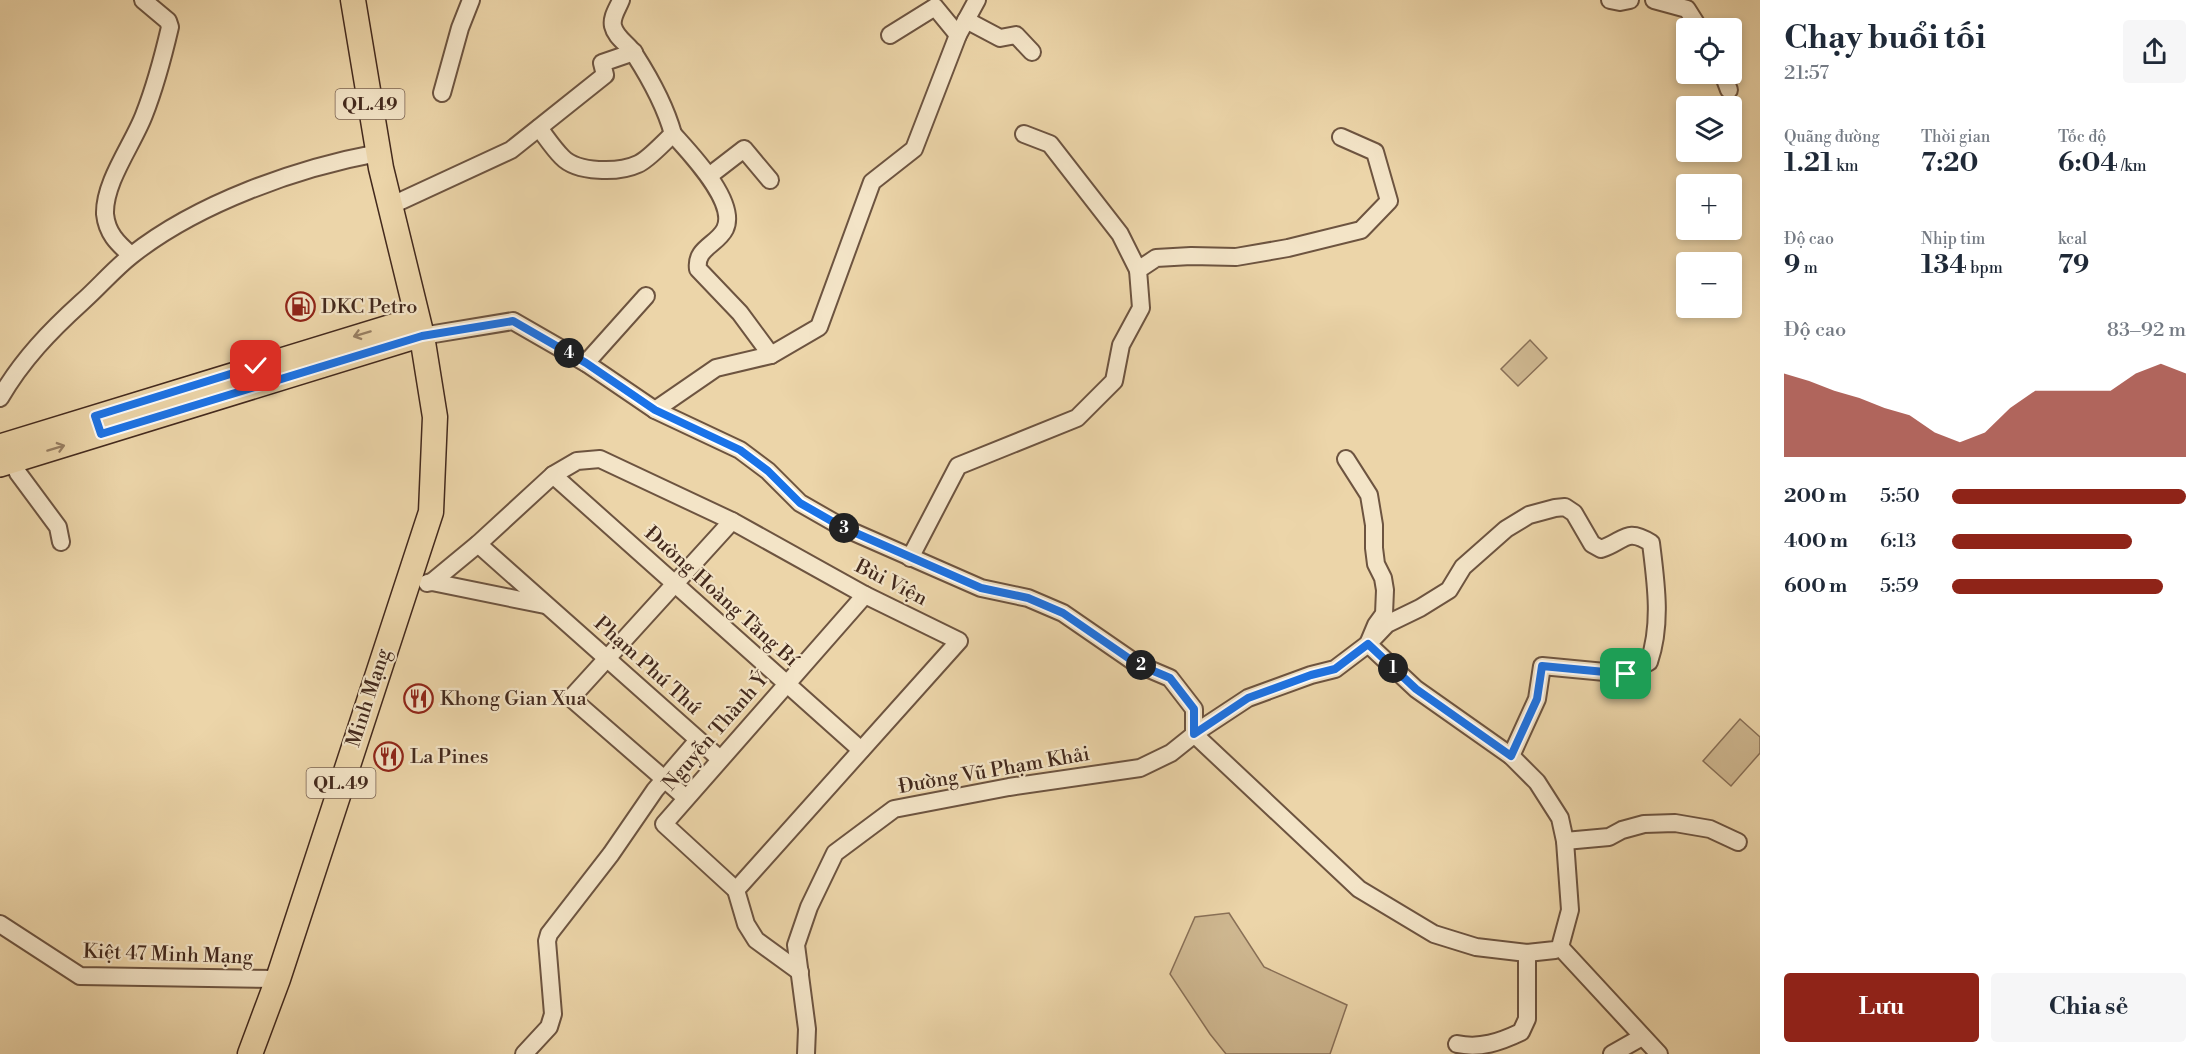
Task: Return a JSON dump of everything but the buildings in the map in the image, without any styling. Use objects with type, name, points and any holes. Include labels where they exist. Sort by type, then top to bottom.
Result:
[{"type":"highway","name":"QL.49","points":[[352,0],[378,153],[420,326]]},
{"type":"highway","name":"Minh Mạng","points":[[250,1054],[278,979],[431,512],[435,417],[420,326]]},
{"type":"main road","points":[[0,445],[98,425],[420,326]]},
{"type":"main road","points":[[6,464],[98,425]]},
{"type":"street","points":[[131,255],[109,233],[105,206],[110,188],[144,117],[170,27],[168,21],[143,0]]},
{"type":"street","points":[[442,93],[460,28],[471,0]]},
{"type":"street","points":[[621,0],[612,20],[613,28],[620,40],[634,52],[666,111],[673,134],[709,176],[725,207],[727,218],[724,229],[701,252],[697,263],[698,270],[740,313],[771,354]]},
{"type":"street","points":[[655,410],[716,369],[771,354],[819,327],[872,182],[914,149],[958,36],[977,0]]},
{"type":"street","points":[[1610,0],[1620,2],[1630,0]]},
{"type":"street","points":[[1654,0],[1687,9],[1693,18]]},
{"type":"street","points":[[890,35],[934,7],[958,36]]},
{"type":"street","points":[[966,20],[1000,38],[1016,35],[1032,52]]},
{"type":"street","points":[[390,206],[511,150],[605,75],[602,63],[634,52]]},
{"type":"street","points":[[1727,84],[1729,90]]},
{"type":"street","points":[[539,128],[563,159],[577,166],[595,170],[639,164],[673,134]]},
{"type":"street","points":[[910,558],[958,466],[1077,418],[1114,381],[1121,345],[1141,308],[1138,270],[1120,234],[1050,144],[1024,134]]},
{"type":"street","points":[[1138,270],[1156,258],[1191,255],[1236,257],[1288,248],[1361,230],[1389,201],[1375,152],[1341,137]]},
{"type":"street","points":[[709,176],[744,149],[770,180]]},
{"type":"street","points":[[0,398],[26,358],[53,328],[131,255],[181,224],[241,194],[306,170],[378,153]]},
{"type":"street","points":[[586,363],[646,296]]},
{"type":"street","points":[[420,326],[513,321],[586,363],[655,410],[740,450],[768,471],[800,503],[842,527],[981,588],[1028,598],[1063,613],[1137,664],[1170,678],[1194,709],[1194,734],[1359,889],[1434,934],[1476,948],[1527,953],[1555,950],[1560,947],[1570,910],[1565,841],[1560,818],[1537,782],[1511,756],[1416,689],[1368,644],[1376,625],[1384,615],[1385,590],[1383,578],[1376,564],[1374,525],[1369,495],[1346,459]]},
{"type":"street","name":"Bùi Viện","points":[[432,582],[478,544],[553,475],[576,460],[600,459],[732,521],[865,595],[959,641],[736,890]]},
{"type":"street","points":[[6,464],[58,527],[61,542]]},
{"type":"street","name":"Đường Hoàng Tăng Bí","points":[[553,475],[861,750]]},
{"type":"street","name":"Đường Vũ Phạm Khải","points":[[806,1054],[807,1029],[796,945],[809,908],[835,853],[894,809],[1009,787],[1140,768],[1171,753],[1194,734],[1248,698],[1311,675],[1335,669],[1368,644],[1387,624],[1420,608],[1449,590],[1463,567],[1506,529],[1529,515],[1555,507],[1565,507],[1574,513],[1592,544],[1601,549],[1631,534],[1652,543],[1658,594],[1655,645],[1648,662],[1626,674],[1542,666],[1537,699],[1511,756]]},
{"type":"street","points":[[686,798],[571,698],[732,521]]},
{"type":"street","name":"Phạm Phú Thứ","points":[[478,544],[720,759]]},
{"type":"street","points":[[405,588],[432,582],[546,605]]},
{"type":"street","name":"Nguyễn Thành Ý","points":[[736,890],[663,824],[865,595]]},
{"type":"street","points":[[525,1054],[549,1027],[553,1014],[547,942],[549,934],[612,854],[646,801],[698,740]]},
{"type":"street","points":[[1565,841],[1610,837],[1622,830],[1644,824],[1674,823],[1710,829],[1738,842]]},
{"type":"street","points":[[736,890],[746,924],[756,940],[800,972]]},
{"type":"street","name":"Kiệt 47 Minh Mạng","points":[[0,924],[80,976],[278,979]]},
{"type":"street","points":[[1560,947],[1659,1054]]},
{"type":"street","points":[[1457,1044],[1473,1047],[1506,1040],[1521,1032],[1527,1019],[1527,953]]},
{"type":"street","points":[[1612,1054],[1642,1037]]},
{"type":"shaded area","points":[[1530,340],[1547,358],[1518,386],[1501,369]]},
{"type":"shaded area","points":[[1740,719],[1760,737],[1760,753],[1731,786],[1703,761]]},
{"type":"shaded area","points":[[1229,913],[1264,967],[1347,1005],[1330,1054],[1226,1054],[1210,1034],[1170,974],[1195,917]]},
{"type":"place","name":"DKC Petro","points":[[300,307]]},
{"type":"place","name":"Khong Gian Xua","points":[[419,699]]},
{"type":"place","name":"La Pines","points":[[389,757]]},
{"type":"route","points":[[256,366],[95,416],[101,434],[422,336],[513,321],[586,363],[655,410],[740,450],[768,471],[800,503],[842,527],[981,588],[1028,598],[1063,613],[1137,664],[1170,678],[1194,709],[1194,734],[1248,698],[1311,675],[1335,669],[1368,644],[1416,689],[1511,756],[1537,699],[1542,666],[1626,674]]}]
